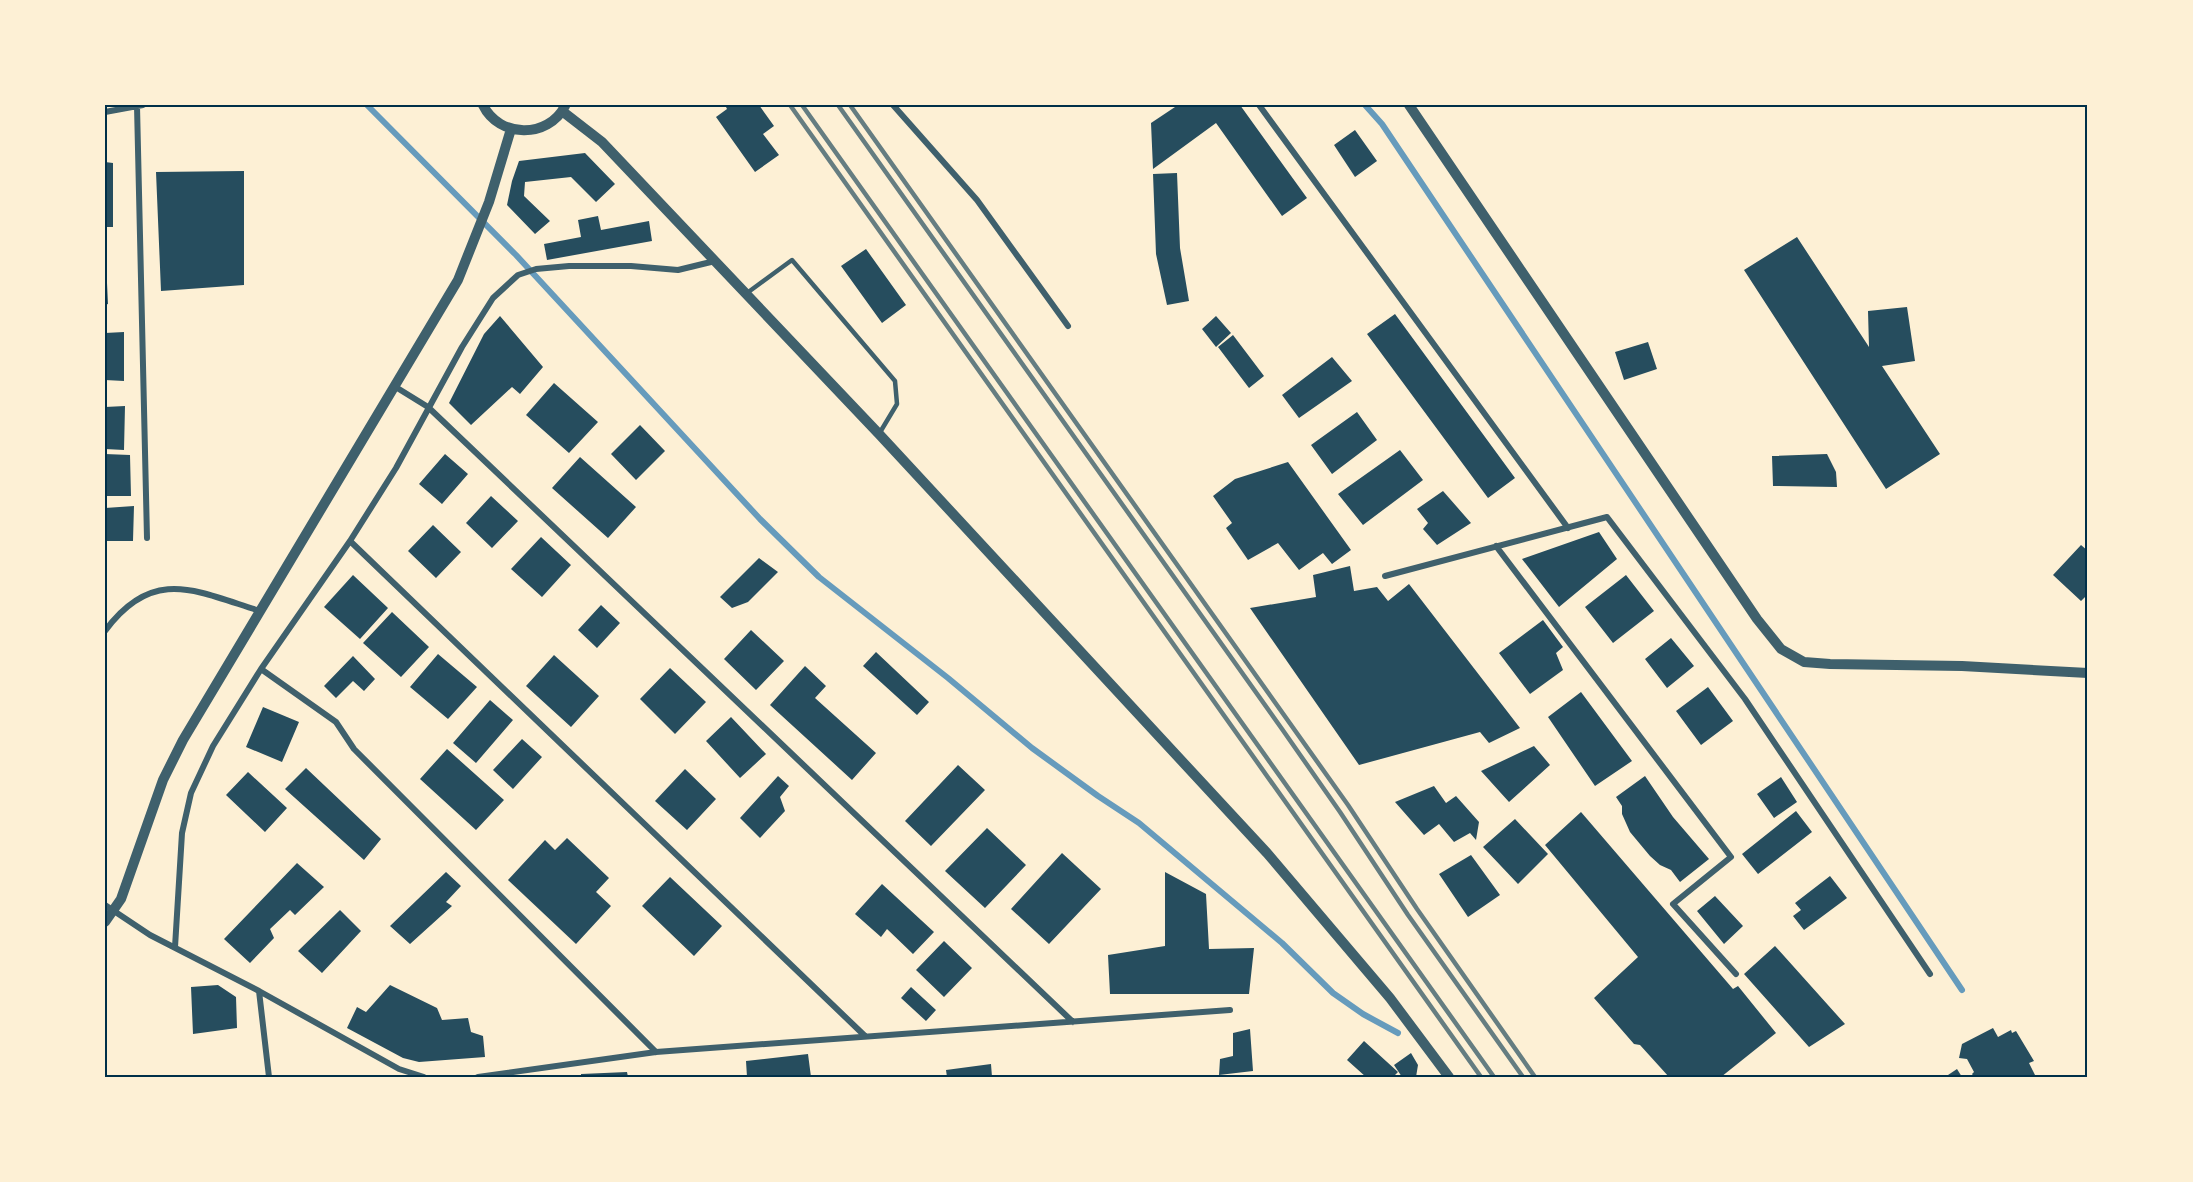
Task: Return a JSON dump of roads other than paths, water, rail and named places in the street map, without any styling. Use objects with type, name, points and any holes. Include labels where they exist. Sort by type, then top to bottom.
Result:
[{"type":"street","points":[[105,112],[142,105]]},
{"type":"street","points":[[483,105],[486,112],[497,122],[511,129],[525,131],[552,122],[563,108],[602,142],[879,434],[1267,853],[1390,998],[1449,1077]]},
{"type":"street","points":[[893,105],[977,200],[1068,326]]},
{"type":"street","points":[[1259,105],[1568,528]]},
{"type":"street","points":[[1409,105],[1758,619],[1781,649],[1804,662],[1962,666],[2088,673]]},
{"type":"street","points":[[137,106],[147,538]]},
{"type":"street","points":[[105,922],[121,898],[163,780],[183,740],[458,280],[489,202],[511,129]]},
{"type":"street","points":[[176,947],[182,833],[191,794],[213,747],[261,669],[350,542],[396,468],[462,347],[493,298],[518,275],[537,269],[569,266],[632,266],[678,270],[715,261]]},
{"type":"street","points":[[394,386],[428,407],[1073,1022]]},
{"type":"street","points":[[1385,576],[1607,517],[1745,699],[1930,974]]},
{"type":"street","points":[[350,542],[865,1036]]},
{"type":"street","points":[[1496,546],[1731,857],[1673,904],[1736,974]]},
{"type":"street","points":[[105,631],[116,616],[136,599],[161,589],[187,588],[260,611]]},
{"type":"street","points":[[261,669],[336,722],[354,749],[656,1052]]},
{"type":"street","points":[[105,905],[136,927],[259,991],[399,1069],[423,1077]]},
{"type":"street","points":[[259,991],[269,1077]]},
{"type":"street","points":[[478,1077],[656,1052],[1230,1010]]},
{"type":"lane","points":[[746,294],[792,260],[895,381],[897,404],[879,434]]},
{"type":"waterway","points":[[367,105],[516,255],[760,519],[819,577],[948,678],[1032,748],[1139,823],[1282,943],[1333,993],[1363,1014],[1398,1033]]},
{"type":"waterway","points":[[1365,105],[1382,124],[1962,990]]},
{"type":"railway","points":[[790,105],[1481,1077]]},
{"type":"railway","points":[[802,105],[1494,1077]]},
{"type":"railway","points":[[838,105],[1282,729],[1408,915],[1523,1077]]},
{"type":"railway","points":[[850,105],[1348,805],[1417,909],[1535,1077]]}]
